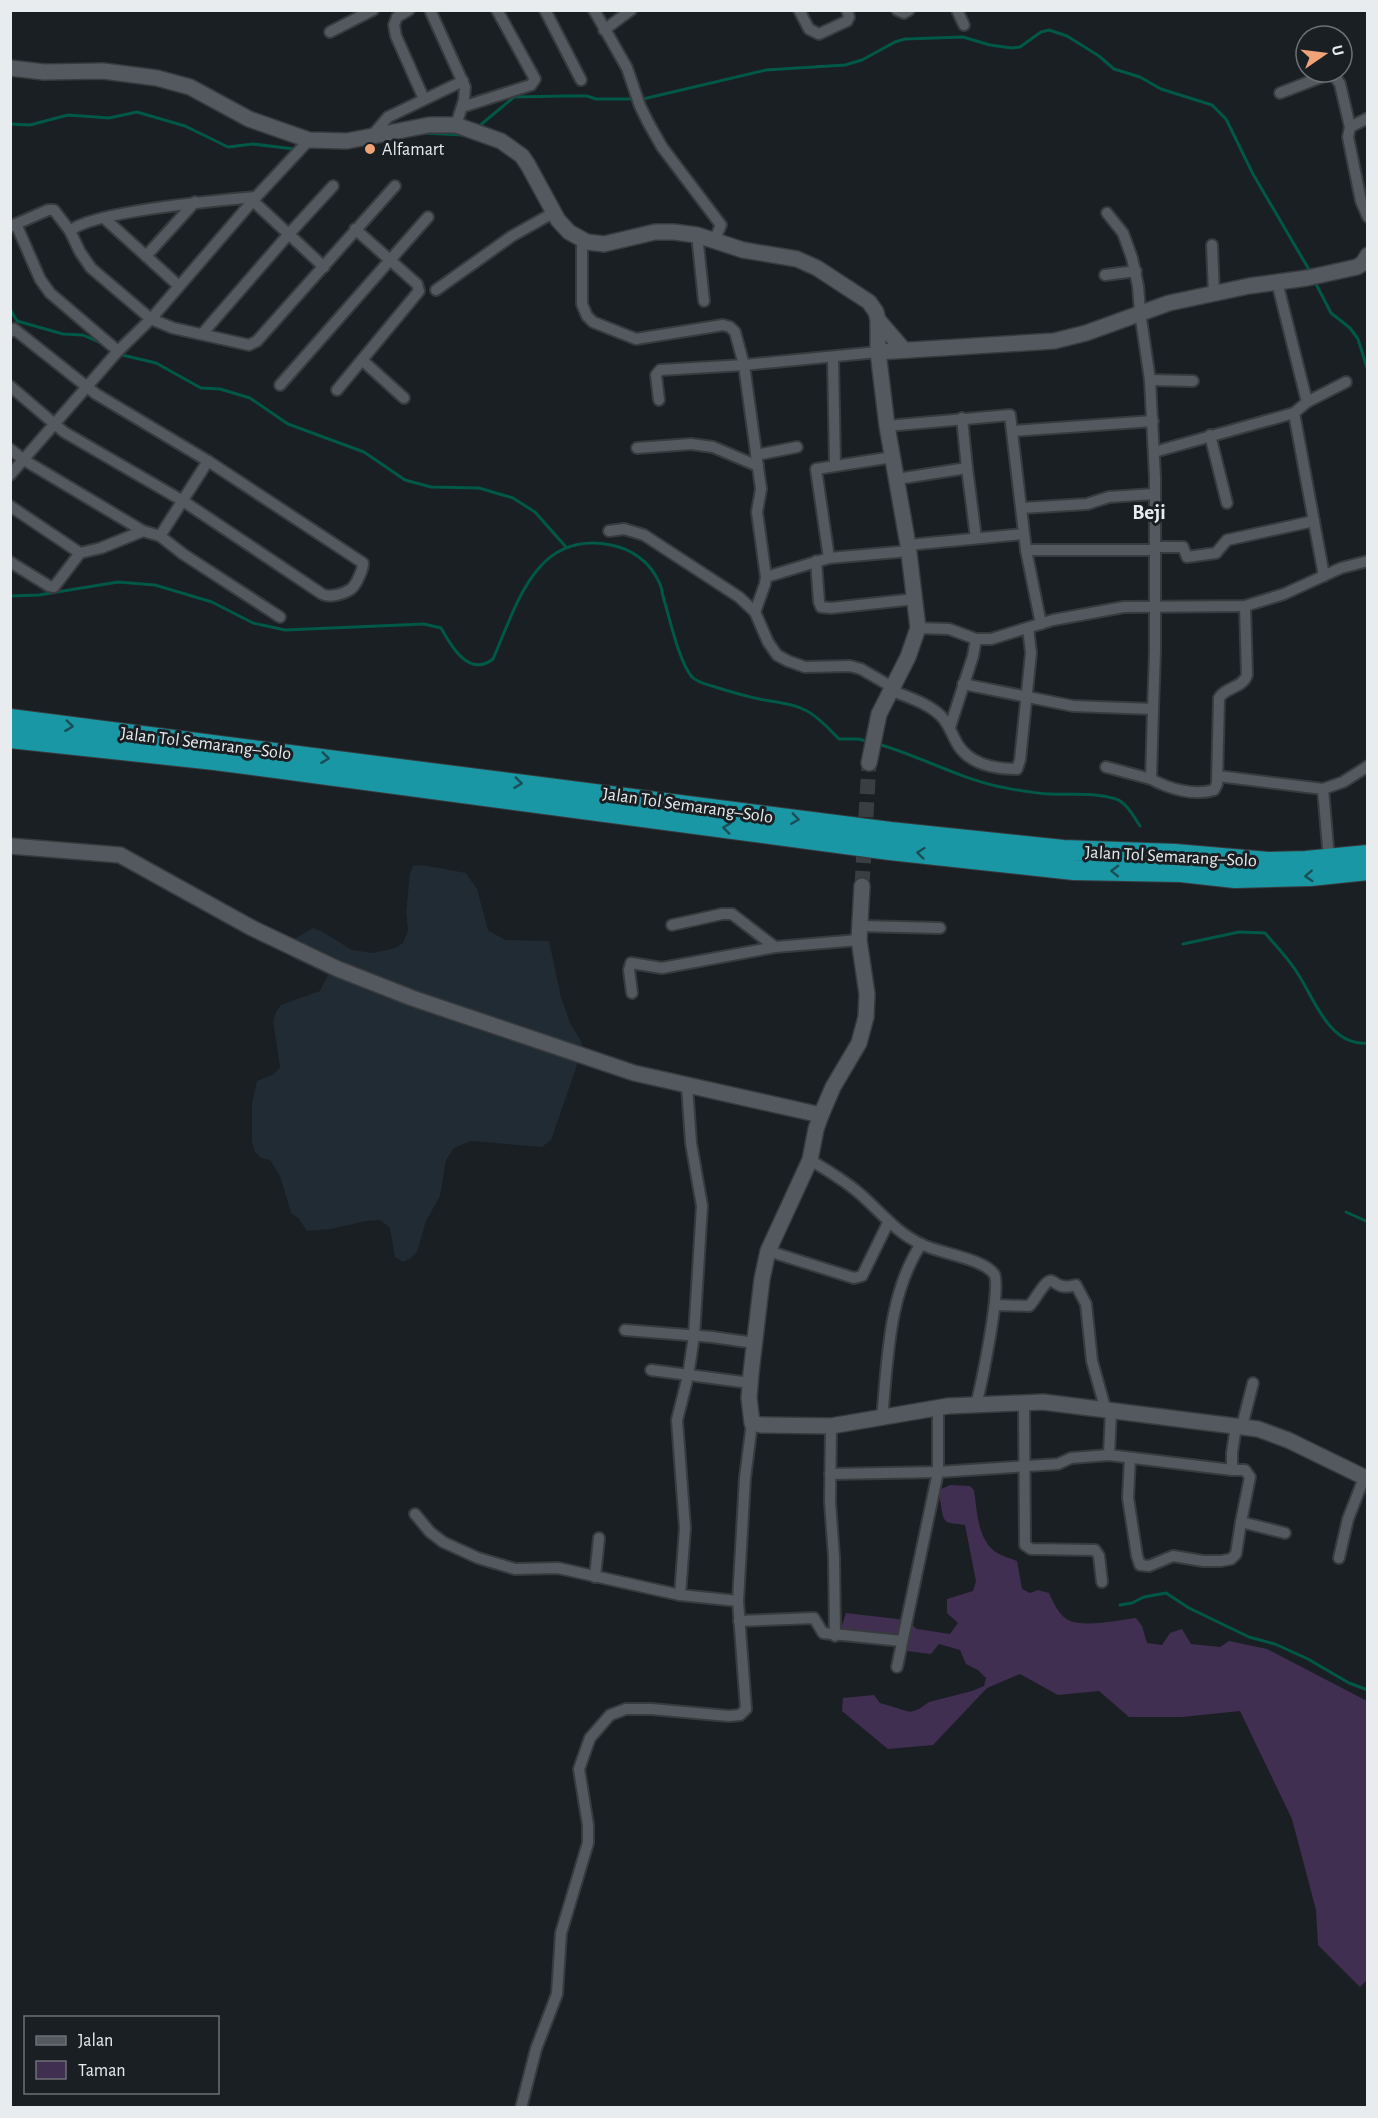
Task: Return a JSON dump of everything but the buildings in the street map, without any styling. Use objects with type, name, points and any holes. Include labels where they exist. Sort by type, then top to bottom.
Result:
[{"type":"highway","name":"Jalan Tol Semarang–Solo","points":[[10,719],[890,832],[1063,850],[1175,854],[1268,862],[1368,855]]},
{"type":"highway","name":"Jalan Tol Semarang–Solo","points":[[10,738],[215,760],[890,850],[1074,870],[1181,872],[1235,878],[1310,876],[1368,870]]},
{"type":"street","points":[[330,32],[373,10]]},
{"type":"street","points":[[410,10],[397,17],[394,30],[424,99]]},
{"type":"street","points":[[430,10],[463,81],[465,93],[462,127]]},
{"type":"street","points":[[462,107],[531,85],[535,79],[497,10]]},
{"type":"street","points":[[544,10],[581,80]]},
{"type":"street","points":[[594,10],[627,68],[638,101],[662,147],[721,225],[714,241]]},
{"type":"street","points":[[604,30],[631,10]]},
{"type":"street","points":[[799,10],[809,29],[819,34],[847,21],[849,17],[846,10]]},
{"type":"street","points":[[897,10],[904,13],[909,10]]},
{"type":"street","points":[[957,10],[964,25]]},
{"type":"street","points":[[10,69],[44,72],[103,71],[157,78],[190,87],[249,119],[309,140],[330,142],[371,137],[429,125],[462,127],[501,141],[522,156],[553,213],[569,232],[582,239],[604,244],[655,232],[697,235],[742,250],[788,256],[806,262],[868,302],[876,312],[878,320],[887,426],[909,548],[918,628],[908,657],[881,707],[874,730],[869,763]]},
{"type":"street","points":[[1280,93],[1327,75],[1334,75],[1340,84],[1350,127],[1348,137],[1356,176],[1364,211],[1368,217]]},
{"type":"street","points":[[371,137],[388,117],[463,81]]},
{"type":"street","points":[[1350,127],[1368,118]]},
{"type":"street","points":[[10,475],[118,351],[151,319],[254,199],[309,140]]},
{"type":"street","points":[[1356,176],[1368,173]]},
{"type":"street","points":[[202,334],[333,186]]},
{"type":"street","points":[[118,351],[50,293],[40,279],[13,226],[48,210],[54,210],[70,231],[80,252],[92,268],[151,319],[173,328],[245,345],[253,343],[395,186]]},
{"type":"street","points":[[70,231],[84,223],[104,218],[195,202],[254,199],[288,235],[324,267]]},
{"type":"street","points":[[146,256],[195,202]]},
{"type":"street","points":[[436,290],[512,236],[553,213]]},
{"type":"street","points":[[1107,213],[1123,233],[1136,271],[1150,380],[1154,452],[1151,779]]},
{"type":"street","points":[[280,385],[428,217]]},
{"type":"street","points":[[104,218],[179,286]]},
{"type":"street","points":[[337,390],[419,291],[417,284],[355,229]]},
{"type":"street","points":[[697,235],[705,301]]},
{"type":"street","points":[[582,239],[582,304],[584,311],[593,322],[636,339],[727,326],[735,332],[744,365],[761,489],[757,512],[766,577],[755,612]]},
{"type":"street","points":[[1212,245],[1214,293]]},
{"type":"street","points":[[659,400],[656,375],[659,371],[903,350],[1054,341],[1086,333],[1169,303],[1357,267],[1368,255]]},
{"type":"street","points":[[1106,275],[1136,271]]},
{"type":"street","points":[[1277,282],[1307,402]]},
{"type":"street","points":[[878,320],[903,350]]},
{"type":"street","points":[[10,387],[55,425],[183,501],[326,597],[352,588],[363,568],[363,563],[88,387],[12,327]]},
{"type":"street","points":[[833,357],[835,466]]},
{"type":"street","points":[[362,360],[404,398]]},
{"type":"street","points":[[1150,380],[1192,381]]},
{"type":"street","points":[[1154,452],[1294,413],[1307,402],[1346,382]]},
{"type":"street","points":[[1294,413],[1324,576]]},
{"type":"street","points":[[887,426],[1008,415],[1011,418],[1026,550],[1041,624]]},
{"type":"street","points":[[962,418],[976,538]]},
{"type":"street","points":[[1013,431],[1153,421]]},
{"type":"street","points":[[1210,435],[1227,503]]},
{"type":"street","points":[[637,448],[691,444],[713,447],[757,460],[797,447]]},
{"type":"street","points":[[10,449],[24,460],[143,531],[160,536],[183,554],[280,617]]},
{"type":"street","points":[[829,558],[815,470],[893,457]]},
{"type":"street","points":[[160,536],[208,462]]},
{"type":"street","points":[[897,479],[967,468]]},
{"type":"street","points":[[1022,508],[1088,504],[1109,497],[1154,494]]},
{"type":"street","points":[[10,506],[80,553]]},
{"type":"street","points":[[1026,550],[1183,547],[1187,557],[1216,554],[1227,540],[1314,521]]},
{"type":"street","points":[[609,531],[624,529],[644,535],[739,597],[755,612],[768,642],[777,655],[788,662],[805,667],[850,666],[861,669],[937,713],[950,727],[959,746],[969,758],[978,762],[1017,769],[1020,760],[1031,653],[1028,628]]},
{"type":"street","points":[[10,562],[52,587],[56,585],[80,553],[101,548],[143,531]]},
{"type":"street","points":[[766,577],[829,558],[976,538],[1024,534]]},
{"type":"street","points":[[816,561],[821,607],[831,608],[915,599]]},
{"type":"street","points":[[918,628],[954,630],[976,639],[997,637],[1099,610],[1124,607],[1245,606],[1284,594],[1341,568],[1368,561]]},
{"type":"street","points":[[1106,767],[1187,791],[1210,792],[1216,788],[1219,698],[1223,692],[1244,682],[1247,675],[1245,606]]},
{"type":"street","points":[[950,727],[973,656],[976,639]]},
{"type":"street","points":[[963,684],[1074,706],[1153,709]]},
{"type":"street","points":[[1218,776],[1323,789],[1343,783],[1368,766]]},
{"type":"street","points":[[1323,789],[1329,859]]},
{"type":"street","points":[[10,846],[120,855],[252,928],[338,969],[412,998],[634,1073],[821,1115]]},
{"type":"street","points":[[522,2108],[536,2049],[557,1994],[561,1934],[588,1843],[588,1825],[580,1766],[584,1751],[596,1729],[610,1715],[621,1710],[651,1709],[729,1716],[743,1713],[746,1707],[738,1600],[745,1478],[752,1423],[750,1383],[762,1279],[768,1251],[810,1160],[821,1115],[859,1043],[865,1024],[868,1009],[860,933],[862,886]]},
{"type":"street","points":[[672,925],[715,915],[732,914],[775,947]]},
{"type":"street","points":[[632,993],[629,970],[631,963],[662,968],[860,933],[940,928]]},
{"type":"street","points":[[680,1595],[685,1528],[677,1420],[688,1376],[694,1336],[702,1206],[691,1143],[687,1086]]},
{"type":"street","points":[[810,1160],[844,1181],[872,1205],[888,1223],[921,1244],[985,1266],[994,1274],[997,1284],[995,1305],[976,1405]]},
{"type":"street","points":[[768,1251],[854,1278],[859,1277],[862,1276],[888,1223]]},
{"type":"street","points":[[882,1418],[895,1306],[906,1270],[921,1244]]},
{"type":"street","points":[[995,1305],[1029,1306],[1048,1281],[1053,1281],[1062,1287],[1076,1286],[1086,1304],[1092,1362],[1108,1411],[1109,1455]]},
{"type":"street","points":[[625,1330],[754,1343]]},
{"type":"street","points":[[651,1370],[750,1383]]},
{"type":"street","points":[[1232,1470],[1232,1453],[1253,1383]]},
{"type":"street","points":[[752,1423],[770,1426],[831,1426],[938,1408],[1043,1402],[1258,1429],[1288,1440],[1366,1478],[1348,1519],[1339,1558]]},
{"type":"street","points":[[1024,1403],[1026,1548],[1031,1550],[1095,1550],[1099,1556],[1102,1582]]},
{"type":"street","points":[[897,1666],[938,1472],[938,1408]]},
{"type":"street","points":[[831,1426],[830,1474],[835,1636]]},
{"type":"street","points":[[830,1474],[938,1472],[1058,1464],[1071,1458],[1109,1455],[1245,1470],[1250,1477],[1236,1554],[1231,1559],[1221,1561],[1203,1561],[1173,1556],[1149,1566],[1140,1565],[1128,1498],[1131,1458]]},
{"type":"street","points":[[415,1514],[430,1532],[443,1542],[478,1558],[515,1569],[558,1568],[680,1595],[738,1600]]},
{"type":"street","points":[[1241,1522],[1285,1533]]},
{"type":"street","points":[[595,1577],[599,1538]]},
{"type":"street","points":[[739,1621],[814,1618],[822,1633],[902,1641]]},
{"type":"shaded area","points":[[422,865],[466,873],[477,889],[488,930],[505,940],[549,941],[561,997],[570,1023],[582,1043],[576,1068],[551,1140],[542,1147],[471,1141],[454,1148],[446,1160],[440,1196],[426,1221],[417,1252],[403,1262],[395,1257],[390,1228],[380,1220],[307,1231],[299,1219],[291,1213],[280,1176],[270,1160],[261,1158],[255,1152],[252,1142],[252,1103],[257,1081],[274,1074],[280,1067],[273,1021],[276,1012],[281,1005],[320,991],[328,975],[292,958],[294,939],[313,928],[352,950],[373,953],[395,948],[403,943],[408,930],[406,912],[410,874],[413,866]]},
{"type":"green space","points":[[950,1485],[970,1486],[974,1490],[978,1521],[986,1542],[996,1552],[1017,1561],[1022,1589],[1030,1593],[1038,1590],[1049,1593],[1059,1612],[1068,1620],[1092,1623],[1136,1618],[1142,1626],[1147,1643],[1162,1645],[1170,1633],[1182,1629],[1191,1644],[1220,1647],[1229,1641],[1267,1649],[1367,1701],[1368,1979],[1360,1987],[1318,1945],[1316,1910],[1292,1819],[1240,1711],[1182,1717],[1129,1717],[1099,1691],[1058,1695],[1020,1674],[987,1688],[933,1745],[888,1749],[842,1711],[843,1698],[874,1695],[880,1703],[910,1712],[929,1702],[984,1686],[986,1678],[978,1670],[966,1664],[960,1650],[939,1644],[931,1654],[907,1651],[890,1638],[840,1632],[846,1613],[906,1620],[917,1629],[950,1634],[958,1623],[947,1613],[947,1599],[973,1591],[976,1581],[965,1525],[949,1523],[943,1517],[939,1490]]},
{"type":"waterway","points":[[478,127],[514,97],[587,96],[596,99],[643,99],[766,70],[845,65],[862,60],[905,39],[963,37],[990,45],[1012,48],[1020,47],[1041,32],[1049,30],[1067,36],[1099,56],[1114,69],[1140,77],[1161,89],[1212,105],[1226,119],[1253,174],[1311,273]]},
{"type":"waterway","points":[[10,124],[30,125],[68,115],[109,118],[137,112],[185,126],[228,147],[253,144],[294,149]]},
{"type":"waterway","points":[[422,133],[463,135]]},
{"type":"waterway","points":[[1315,282],[1331,313],[1350,328],[1358,339],[1368,371]]},
{"type":"waterway","points":[[10,309],[17,321],[63,334],[83,335],[103,344]]},
{"type":"waterway","points":[[118,354],[156,363],[201,388],[220,389],[250,398],[288,424],[364,452],[405,480],[431,487],[479,488],[513,498],[535,512],[566,547]]},
{"type":"waterway","points":[[10,596],[39,595],[118,582],[155,585],[212,602],[253,623],[285,630],[424,624],[441,628],[456,651],[476,665],[493,659],[521,595],[547,560],[564,549],[585,543],[611,545],[633,553],[651,568],[661,586],[679,651],[687,670],[694,679],[741,695],[796,706],[814,716],[839,739],[859,739],[869,742]]},
{"type":"waterway","points":[[878,744],[1001,787],[1039,793],[1092,795],[1116,799],[1127,807],[1140,826]]},
{"type":"waterway","points":[[1183,944],[1239,932],[1265,933],[1287,958],[1317,1008],[1333,1029],[1354,1042],[1368,1043]]},
{"type":"waterway","points":[[1346,1212],[1368,1222]]},
{"type":"waterway","points":[[1120,1605],[1166,1593],[1189,1608],[1249,1637],[1275,1644],[1308,1659],[1349,1683],[1368,1690]]},
{"type":"tunnel","points":[[862,886],[869,763]]},
{"type":"place","name":"Alfamart","points":[[370,149]]},
{"type":"district","name":"Beji","points":[[1149,512]]}]
